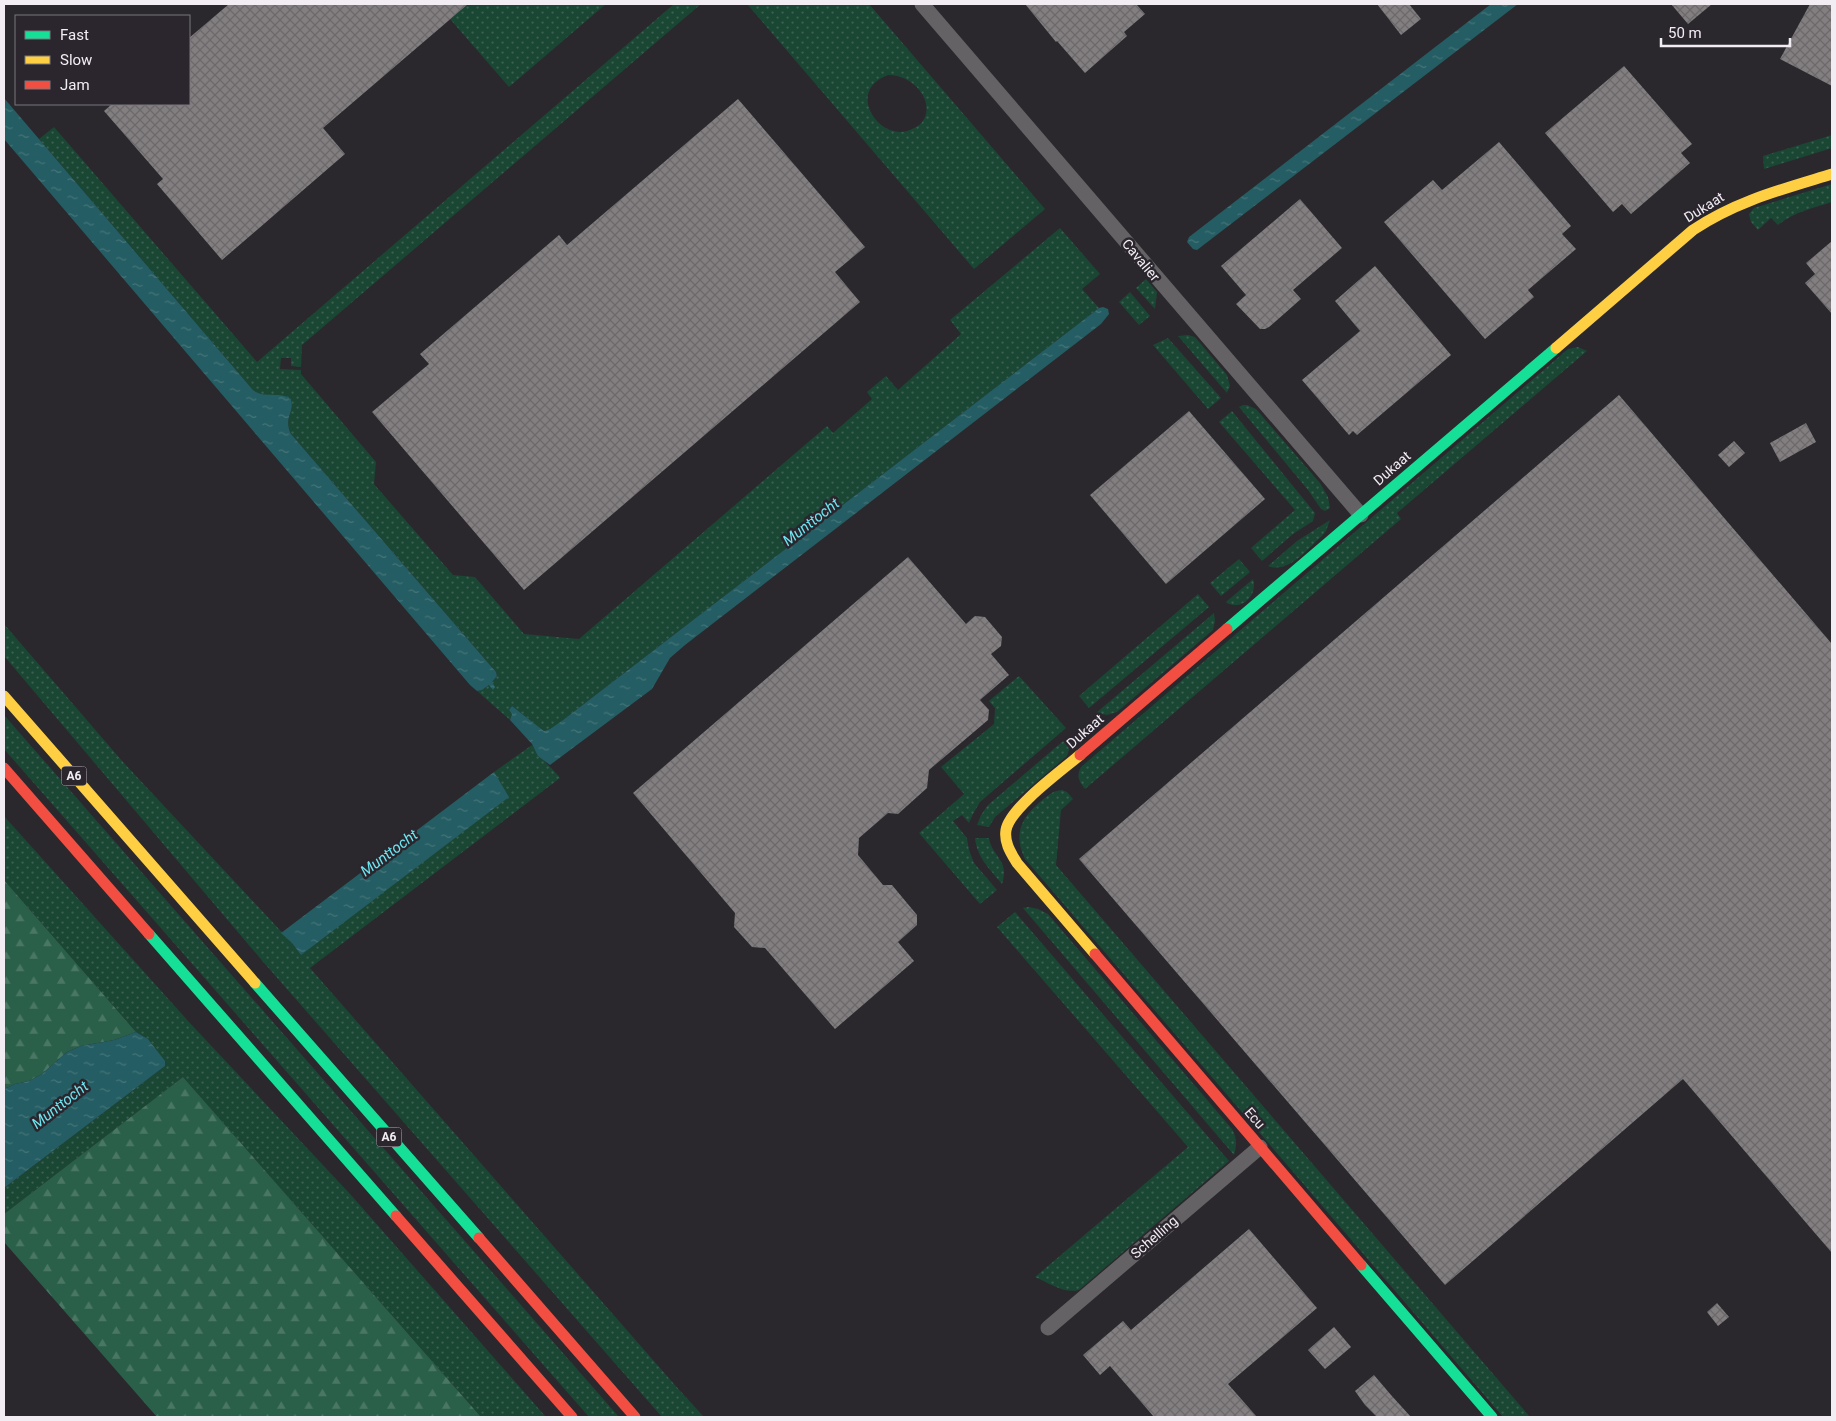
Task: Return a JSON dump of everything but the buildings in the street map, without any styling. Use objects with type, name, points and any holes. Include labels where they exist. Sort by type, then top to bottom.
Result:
[{"type":"main road","name":"Dukaat","points":[[1004,833],[1008,821],[1024,803],[1702,223],[1740,203],[1832,174]]},
{"type":"main road","name":"A6","points":[[4,696],[635,1417]]},
{"type":"main road","points":[[4,768],[572,1417]]},
{"type":"main road","name":"Ecu","points":[[1004,833],[1010,853],[1017,864],[1492,1417]]},
{"type":"street","name":"Cavalier","points":[[922,4],[1361,515]]},
{"type":"street","name":"Schelling","points":[[1048,1328],[1260,1147]]},
{"type":"green space","points":[[467,4],[606,4],[509,87],[450,19]]},
{"type":"green space","points":[[674,4],[701,4],[302,345],[301,367],[291,366],[291,358],[281,358],[280,369],[301,370],[301,374],[376,462],[374,484],[453,575],[475,577],[524,634],[579,639],[827,426],[833,433],[872,399],[867,392],[886,376],[898,390],[961,334],[950,320],[1060,228],[1100,274],[1082,289],[1099,308],[563,720],[544,731],[512,706],[509,710],[512,714],[510,720],[477,691],[490,684],[497,676],[496,672],[291,434],[288,424],[292,408],[291,399],[261,394],[253,390],[39,139],[54,127],[257,362]]},
{"type":"green space","points":[[747,4],[869,4],[1045,209],[974,269]],"holes":[[[888,75],[911,82],[917,87],[922,94],[927,109],[921,124],[902,132],[890,130],[880,124],[872,115],[868,104],[869,93],[875,83]]]},
{"type":"green space","points":[[1832,135],[1832,148],[1764,169],[1763,156]]},
{"type":"green space","points":[[1832,184],[1832,202],[1811,208],[1778,225],[1771,218],[1758,230],[1751,222],[1749,214],[1754,208]]},
{"type":"green space","points":[[1146,279],[1157,292],[1155,309],[1136,288]]},
{"type":"green space","points":[[1130,292],[1150,316],[1139,325],[1119,302]]},
{"type":"green space","points":[[1188,335],[1195,337],[1227,375],[1230,386],[1227,393],[1178,336]]},
{"type":"green space","points":[[1168,338],[1221,398],[1208,409],[1153,345]]},
{"type":"green space","points":[[1578,347],[1587,351],[1397,513],[1401,519],[1085,789],[1079,779],[1081,767],[1568,349]]},
{"type":"green space","points":[[1243,405],[1256,409],[1320,483],[1328,497],[1330,508],[1325,511],[1321,509],[1308,490],[1239,407]]},
{"type":"green space","points":[[1232,411],[1315,513],[1313,521],[1293,534],[1262,561],[1251,548],[1295,510],[1219,422]]},
{"type":"green space","points":[[1330,520],[1326,531],[1304,554],[1283,567],[1268,566],[1297,541]]},
{"type":"green space","points":[[1239,559],[1250,572],[1221,596],[1210,583]]},
{"type":"green space","points":[[1253,579],[1253,590],[1248,600],[1239,605],[1226,602]]},
{"type":"green space","points":[[1198,594],[1209,607],[1089,708],[1079,696]]},
{"type":"green space","points":[[1214,613],[1213,630],[1117,712],[1107,715],[1096,713]]},
{"type":"green space","points":[[4,624],[123,762],[292,943],[301,955],[496,777],[494,772],[532,745],[560,778],[310,968],[704,1417],[662,1417],[265,964],[4,656]]},
{"type":"green space","points":[[1019,676],[1066,728],[980,802],[969,823],[962,815],[953,821],[967,838],[974,863],[997,890],[980,904],[919,833],[964,794],[941,767],[994,724],[995,708],[989,701]]},
{"type":"green space","points":[[4,715],[619,1417],[589,1417],[4,749]]},
{"type":"green space","points":[[1069,736],[1070,747],[1067,756],[995,817],[989,827],[977,825],[988,805]]},
{"type":"green space","points":[[1062,790],[1067,792],[1073,799],[1061,810],[1056,865],[1530,1417],[1503,1417],[1025,859],[1020,842],[1021,827],[1024,820],[1041,801],[1053,792]]},
{"type":"green space","points":[[4,816],[189,1022],[351,1195],[546,1417],[481,1417],[183,1077],[4,1214],[4,1188],[165,1066],[165,1062],[148,1039],[136,1032],[4,880]]},
{"type":"green space","points":[[975,838],[989,838],[993,850],[1004,869],[1002,884],[978,852]]},
{"type":"green space","points":[[4,880],[136,1032],[114,1040],[81,1046],[67,1052],[42,1074],[29,1081],[4,1089]]},
{"type":"green space","points":[[1029,907],[1048,914],[1232,1129],[1236,1142],[1234,1155],[1023,908]]},
{"type":"green space","points":[[1015,912],[1229,1161],[1079,1290],[1073,1291],[1051,1285],[1035,1277],[1188,1147],[997,927]]},
{"type":"green space","points":[[183,1077],[481,1417],[157,1417],[4,1242],[4,1214]]},
{"type":"water","points":[[1491,4],[1518,4],[1197,250],[1193,249],[1187,242],[1189,237]]},
{"type":"water","points":[[4,98],[253,390],[257,393],[282,395],[291,399],[292,408],[288,424],[291,434],[496,672],[497,676],[492,682],[495,687],[493,690],[489,685],[477,691],[470,685],[4,139]]},
{"type":"water","points":[[1099,308],[1108,309],[1109,314],[1101,324],[685,645],[670,658],[652,689],[550,765],[538,756],[532,744],[510,720],[512,714],[509,710],[512,706],[544,731],[563,720]]},
{"type":"water","name":"Munttocht","points":[[494,772],[509,797],[301,955],[281,933]]},
{"type":"water","name":"Munttocht","points":[[136,1032],[148,1039],[165,1061],[165,1066],[4,1188],[4,1089],[29,1081],[42,1074],[67,1052],[81,1046],[114,1040]]},
{"type":"traffic: fast","points":[[1227,629],[1556,348]]},
{"type":"traffic: fast","points":[[149,934],[396,1216]]},
{"type":"traffic: fast","points":[[255,983],[479,1238]]},
{"type":"traffic: fast","points":[[1361,1265],[1492,1417]]},
{"type":"traffic: slow","points":[[1556,348],[1693,230],[1743,203],[1832,174]]},
{"type":"traffic: slow","points":[[4,696],[255,983]]},
{"type":"traffic: slow","points":[[1080,755],[1049,780],[1017,811],[1006,830],[1006,839],[1017,863],[1095,954]]},
{"type":"traffic: jam","points":[[1080,755],[1227,629]]},
{"type":"traffic: jam","points":[[4,768],[149,934]]},
{"type":"traffic: jam","points":[[1095,954],[1361,1265]]},
{"type":"traffic: jam","points":[[396,1216],[572,1417]]},
{"type":"traffic: jam","points":[[479,1238],[635,1417]]}]
